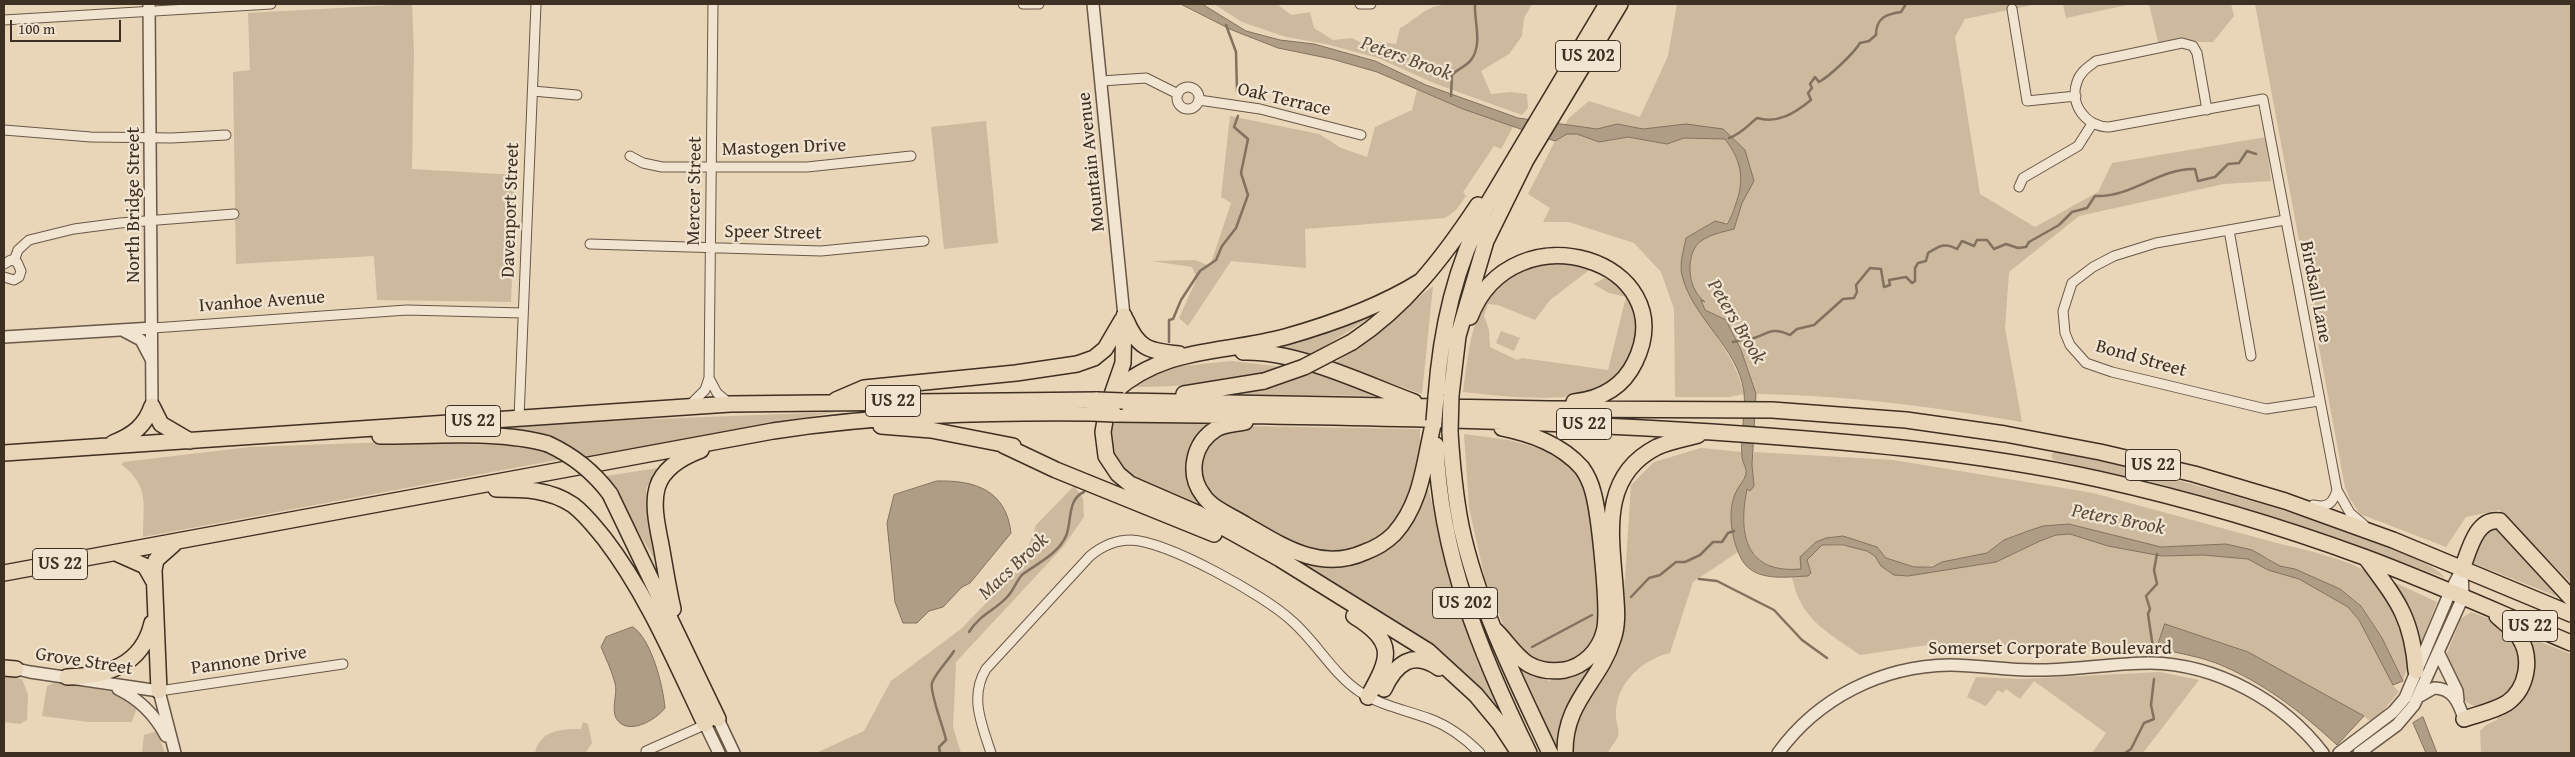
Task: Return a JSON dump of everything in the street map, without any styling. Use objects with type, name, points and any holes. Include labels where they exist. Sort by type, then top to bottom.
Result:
[{"type":"highway","name":"US 202","points":[[1552,107],[1607,4]]},
{"type":"highway","name":"US 202","points":[[1528,753],[1482,650],[1457,579],[1442,506],[1432,443],[1434,421],[1431,401],[1443,330],[1457,275],[1476,226],[1620,4]]},
{"type":"highway","name":"US 202","points":[[1521,158],[1486,241],[1467,302],[1454,358],[1450,432],[1455,490],[1461,526],[1476,578],[1494,628],[1550,753]]},
{"type":"highway","points":[[1124,398],[1216,390],[1264,381],[1304,367],[1352,342],[1394,310],[1422,280],[1521,158]]},
{"type":"highway","points":[[1454,358],[1462,346],[1469,319],[1477,302],[1494,281],[1509,269],[1531,259],[1548,255],[1579,257],[1603,266],[1628,286],[1637,298],[1644,326],[1639,354],[1624,380],[1610,391],[1589,399],[1562,404],[1549,409]]},
{"type":"highway","points":[[1422,280],[1371,305],[1295,334],[1213,352],[1185,355],[1146,368],[1104,422],[1103,441],[1106,456],[1113,468],[1130,484],[1206,519],[1280,559],[1409,638],[1446,666],[1476,695],[1500,724],[1519,753]]},
{"type":"highway","points":[[1124,316],[1132,334],[1142,345],[1162,352],[1185,355]]},
{"type":"highway","points":[[1124,316],[1124,398]]},
{"type":"highway","points":[[832,402],[864,388],[1016,373],[1077,364],[1094,358],[1105,349],[1124,316]]},
{"type":"highway","points":[[1213,352],[1268,353],[1289,357],[1431,401]]},
{"type":"highway","name":"US 22","points":[[4,573],[116,554],[730,438],[855,420],[1094,407],[1124,398],[1431,401],[1549,409],[1772,410],[1906,420],[2005,434],[2100,452],[2194,474],[2285,501],[2374,532],[2571,614]]},
{"type":"highway","name":"US 22","points":[[4,453],[191,442],[327,430],[689,406],[832,402],[1094,407],[1114,414],[1461,420],[1732,433],[1913,448],[2008,461],[2084,476],[2237,514],[2366,558],[2571,643]]},
{"type":"highway","points":[[152,406],[162,424],[191,442]]},
{"type":"highway","points":[[104,446],[134,433],[145,422],[152,406]]},
{"type":"highway","points":[[1258,415],[1244,423],[1217,428],[1204,438],[1194,463],[1196,484],[1203,496],[1217,508],[1289,550],[1315,559],[1342,559],[1360,555],[1378,546],[1394,534],[1416,498],[1424,476],[1432,443]]},
{"type":"highway","points":[[855,420],[873,427],[931,430],[1015,446],[1057,460],[1206,519]]},
{"type":"highway","points":[[1461,420],[1519,432],[1560,449],[1583,470],[1596,504],[1606,623],[1601,642],[1596,650],[1589,658],[1569,669],[1558,671],[1539,669],[1522,659],[1494,628]]},
{"type":"highway","points":[[1565,753],[1566,732],[1571,714],[1608,652],[1616,628],[1610,529],[1613,504],[1617,491],[1630,469],[1650,452],[1664,444],[1708,432]]},
{"type":"highway","points":[[256,437],[505,437],[532,439],[548,444],[576,458],[593,473],[610,494],[680,638],[712,722]]},
{"type":"highway","points":[[680,638],[654,513],[656,490],[666,471],[674,463],[687,455],[730,438]]},
{"type":"highway","points":[[1004,445],[1056,470],[1193,524],[1223,538],[1272,564],[1366,623],[1380,637],[1386,655],[1385,666],[1373,699]]},
{"type":"highway","points":[[457,490],[536,490],[554,495],[581,512],[619,558],[647,604],[712,722]]},
{"type":"highway","points":[[2462,569],[2480,528],[2490,522],[2500,521],[2571,598]]},
{"type":"highway","points":[[159,691],[153,580],[156,560],[177,542]]},
{"type":"highway","points":[[116,554],[144,566],[153,580]]},
{"type":"highway","points":[[2366,558],[2398,603],[2409,624],[2416,671]]},
{"type":"highway","points":[[2461,712],[2508,702],[2519,690],[2526,674],[2526,656],[2520,639],[2489,608]]},
{"type":"highway","points":[[67,677],[98,675],[125,665],[138,653],[144,644],[150,630],[154,612]]},
{"type":"highway","points":[[1373,699],[1396,668],[1412,660],[1428,661],[1476,695]]},
{"type":"street","points":[[4,20],[149,8],[271,4]]},
{"type":"street","name":"Davenport Street","points":[[519,418],[536,4]]},
{"type":"street","name":"Mercer Street","points":[[709,378],[713,4]]},
{"type":"street","points":[[1023,4],[1039,4]]},
{"type":"street","name":"Mountain Avenue","points":[[1093,4],[1124,316]]},
{"type":"street","points":[[1360,4],[1371,4]]},
{"type":"street","name":"North Bridge Street","points":[[149,8],[152,406]]},
{"type":"street","points":[[2012,9],[2027,101],[2076,96]]},
{"type":"street","points":[[2182,42],[2193,46],[2197,53],[2207,110],[2109,127],[2092,124],[2082,114],[2076,96],[2077,80],[2084,70],[2096,61],[2182,42]]},
{"type":"street","name":"Oak Terrace","points":[[1101,81],[1146,78],[1178,94]]},
{"type":"street","name":"Oak Terrace","points":[[1192,87],[1199,94],[1199,100],[1194,107],[1186,108],[1179,104],[1178,94],[1183,88],[1192,87]]},
{"type":"street","points":[[532,91],[576,95]]},
{"type":"street","name":"Birdsall Lane","points":[[2207,110],[2263,99],[2337,490],[2350,513],[2374,532]]},
{"type":"street","name":"Oak Terrace","points":[[1199,100],[1260,109],[1361,135]]},
{"type":"street","points":[[2019,187],[2023,178],[2078,146],[2092,124]]},
{"type":"street","points":[[4,130],[91,137],[151,138],[226,135]]},
{"type":"street","name":"Mastogen Drive","points":[[630,156],[653,166],[807,167],[911,156]]},
{"type":"street","points":[[14,262],[20,246],[36,238],[74,229],[151,220],[234,214]]},
{"type":"street","name":"Bond Street","points":[[2285,220],[2156,243],[2114,256],[2072,283],[2063,311],[2065,333],[2070,345],[2086,363],[2112,372],[2254,406],[2272,408],[2319,401]]},
{"type":"street","points":[[2228,230],[2251,356]]},
{"type":"street","name":"Speer Street","points":[[590,244],[822,251],[924,241]]},
{"type":"street","points":[[4,264],[7,261],[14,262],[21,268],[19,277],[10,280],[4,277]]},
{"type":"street","name":"Ivanhoe Avenue","points":[[4,337],[407,310],[523,313]]},
{"type":"street","points":[[118,329],[141,340],[153,363]]},
{"type":"street","points":[[709,378],[718,393],[730,404]]},
{"type":"street","points":[[689,406],[705,390],[709,378]]},
{"type":"street","points":[[2285,501],[2326,506],[2334,500],[2337,490]]},
{"type":"street","points":[[991,753],[977,703],[980,679],[986,668],[1090,556],[1109,544],[1124,540],[1143,542],[1205,566],[1261,597],[1292,620],[1341,676],[1373,699],[1437,722],[1480,753]]},
{"type":"street","points":[[2359,753],[2405,718],[2419,697],[2439,654],[2462,569]]},
{"type":"street","points":[[2339,753],[2400,705],[2456,594]]},
{"type":"street","points":[[2439,654],[2457,691],[2461,712]]},
{"type":"street","name":"Somerset Corporate Boulevard","points":[[1778,753],[1802,725],[1838,696],[1869,681],[1898,671],[1951,665],[2055,670],[2149,663],[2198,670],[2240,686],[2288,718],[2323,753]]},
{"type":"street","name":"Pannone Drive","points":[[159,691],[343,664]]},
{"type":"street","name":"Grove Street","points":[[8,668],[159,691]]},
{"type":"street","points":[[100,682],[126,692],[144,707],[160,724],[175,752]]},
{"type":"street","points":[[2419,697],[2428,690],[2443,688],[2451,694],[2461,712]]},
{"type":"street","points":[[159,691],[175,752]]},
{"type":"street","points":[[646,752],[712,722]]},
{"type":"street","points":[[712,722],[719,753]]},
{"type":"street","points":[[712,722],[734,753]]},
{"type":"shaded area","points":[[1463,3],[1532,4],[1524,18],[1522,36],[1509,54],[1481,71],[1491,94],[1510,92],[1527,94],[1528,108],[1522,115],[1436,84],[1378,58],[1326,44],[1286,37],[1242,22],[1214,4],[1277,4],[1291,15],[1310,12],[1314,28],[1333,40],[1352,38],[1363,44],[1374,41],[1396,44],[1400,28],[1429,9],[1437,6]]},
{"type":"shaded area","points":[[412,4],[414,52],[412,169],[516,175],[511,302],[377,300],[374,256],[236,264],[233,72],[250,70],[248,13]]},
{"type":"shaded area","points":[[1181,4],[1202,4],[1246,31],[1280,40],[1314,44],[1375,61],[1426,85],[1518,118],[1597,129],[1617,124],[1643,129],[1686,124],[1723,129],[1745,150],[1754,181],[1742,203],[1734,229],[1713,235],[1696,245],[1691,258],[1690,272],[1696,292],[1705,302],[1701,300],[1705,310],[1726,320],[1741,350],[1756,394],[1752,465],[1754,486],[1750,491],[1747,489],[1744,521],[1745,535],[1750,548],[1757,558],[1768,565],[1782,569],[1801,569],[1800,557],[1816,542],[1826,538],[1843,536],[1877,547],[1886,558],[1914,567],[1932,567],[1942,562],[1987,553],[2004,540],[2043,526],[2069,524],[2161,547],[2226,544],[2252,550],[2280,566],[2295,569],[2340,589],[2361,606],[2382,638],[2403,681],[2393,685],[2359,620],[2348,607],[2299,579],[2268,570],[2248,559],[2203,555],[2162,556],[2108,546],[2070,534],[2056,535],[2040,541],[1996,562],[1908,576],[1894,575],[1881,566],[1875,556],[1867,551],[1843,545],[1822,545],[1807,560],[1811,573],[1808,576],[1771,577],[1755,572],[1748,567],[1738,553],[1733,536],[1731,518],[1735,494],[1746,474],[1742,458],[1744,392],[1740,376],[1733,361],[1695,305],[1687,291],[1681,271],[1686,238],[1715,221],[1727,224],[1738,197],[1741,179],[1740,171],[1735,155],[1725,139],[1684,138],[1667,144],[1628,137],[1599,142],[1577,134],[1567,134],[1555,141],[1463,109],[1377,72],[1332,59],[1278,48],[1232,30]]},
{"type":"shaded area","points":[[1677,4],[2037,4],[1965,19],[1955,37],[1980,194],[2035,227],[2098,192],[2112,163],[2266,137],[2271,181],[2224,184],[2079,216],[2009,272],[2005,328],[2022,422],[1956,411],[1857,399],[1756,394],[1741,350],[1726,320],[1705,310],[1701,300],[1704,300],[1693,289],[1690,271],[1693,251],[1701,241],[1713,235],[1734,229],[1742,203],[1754,181],[1745,150],[1723,129],[1643,129],[1617,124],[1597,129],[1564,126],[1569,118],[1589,101],[1640,117],[1668,56]]},
{"type":"shaded area","points":[[2063,4],[2132,4],[2066,18]]},
{"type":"shaded area","points":[[2149,4],[2231,4],[2234,16],[2213,42],[2190,42],[2159,46]]},
{"type":"shaded area","points":[[2255,4],[2571,4],[2571,583],[2499,510],[2466,517],[2446,547],[2360,514],[2350,499],[2345,487]]},
{"type":"shaded area","points":[[1417,90],[1463,109],[1514,125],[1501,149],[1494,146],[1463,192],[1466,196],[1456,210],[1445,218],[1305,229],[1306,268],[1231,261],[1188,326],[1179,318],[1197,278],[1192,267],[1152,261],[1195,260],[1210,266],[1231,203],[1221,197],[1230,116],[1319,134],[1341,148],[1367,157],[1375,127],[1412,110]]},
{"type":"shaded area","points":[[986,121],[998,243],[944,249],[931,127]]},
{"type":"shaded area","points":[[1567,134],[1577,134],[1599,142],[1628,137],[1667,144],[1684,138],[1725,139],[1740,169],[1741,178],[1738,197],[1730,220],[1722,224],[1714,221],[1686,238],[1682,272],[1689,292],[1732,362],[1744,394],[1729,397],[1675,397],[1674,309],[1661,272],[1634,243],[1569,222],[1543,222],[1550,208],[1528,194],[1555,141]]},
{"type":"shaded area","points":[[1550,259],[1592,268],[1550,300],[1535,320],[1498,305],[1488,304],[1484,316],[1489,330],[1490,347],[1517,360],[1522,358],[1608,370],[1626,297],[1609,293],[1593,284],[1605,278],[1617,285],[1628,295],[1635,314],[1638,330],[1633,355],[1622,375],[1608,386],[1591,393],[1569,396],[1547,398],[1463,392],[1475,325],[1489,295],[1499,282],[1513,271]]},
{"type":"shaded area","points":[[1433,286],[1422,394],[1334,364]]},
{"type":"shaded area","points":[[1387,307],[1311,355],[1269,347]]},
{"type":"shaded area","points":[[1501,331],[1520,338],[1514,351],[1496,343]]},
{"type":"shaded area","points":[[1232,361],[1284,367],[1245,377],[1207,383],[1128,387],[1172,367]]},
{"type":"shaded area","points":[[1311,369],[1381,396],[1216,394]]},
{"type":"shaded area","points":[[836,412],[586,457],[551,436],[502,428],[577,422]]},
{"type":"shaded area","points":[[1110,421],[1222,421],[1190,478],[1234,524],[1126,477],[1109,454]]},
{"type":"shaded area","points":[[1239,426],[1420,429],[1420,454],[1411,500],[1395,527],[1362,550],[1314,554],[1220,505],[1202,487],[1199,457],[1211,438]]},
{"type":"shaded area","points":[[1464,434],[1509,440],[1549,451],[1565,460],[1591,497],[1601,626],[1589,652],[1567,665],[1541,666],[1511,644],[1485,579],[1469,508]]},
{"type":"shaded area","points":[[391,442],[533,446],[562,459],[143,537],[144,506],[141,489],[131,473],[122,465],[123,462],[250,447]]},
{"type":"shaded area","points":[[1701,448],[1742,452],[1746,474],[1735,495],[1731,516],[1738,552],[1693,582],[1670,653],[1650,661],[1626,682],[1617,702],[1618,736],[1608,753],[1570,753],[1572,724],[1622,622],[1631,485],[1654,462]]},
{"type":"shaded area","points":[[1754,452],[1893,460],[2093,493],[2337,559],[2365,571],[2373,578],[2389,600],[2405,642],[2407,670],[2403,681],[2382,638],[2362,606],[2340,589],[2295,569],[2280,566],[2268,558],[2226,544],[2161,547],[2069,524],[2043,526],[2004,540],[1987,553],[1924,567],[1914,567],[1886,558],[1877,547],[1843,536],[1826,538],[1816,542],[1801,569],[1782,569],[1768,565],[1757,558],[1750,548],[1745,535],[1744,505],[1747,488],[1754,486],[1752,465]]},
{"type":"shaded area","points":[[2054,452],[2135,469],[2196,485],[2327,524],[2383,544],[2425,563],[2445,578],[2348,542],[2230,503],[2156,483],[2054,460],[2051,456]]},
{"type":"shaded area","points":[[658,468],[646,489],[656,562],[606,476]]},
{"type":"shaded area","points":[[937,481],[951,481],[976,486],[995,497],[1003,507],[1008,518],[1011,533],[970,583],[962,587],[943,607],[929,611],[917,623],[903,623],[895,602],[887,523],[894,495]]},
{"type":"shaded area","points":[[1427,483],[1455,599],[1477,661],[1505,722],[1484,698],[1286,557],[1372,555]]},
{"type":"shaded area","points":[[1074,486],[1083,498],[1084,517],[1063,547],[956,662],[953,727],[961,753],[816,753],[864,731],[891,681],[961,629],[1021,567],[1036,525]]},
{"type":"shaded area","points":[[2492,529],[2501,529],[2509,535],[2561,598],[2473,563],[2483,537]]},
{"type":"shaded area","points":[[2070,534],[2162,556],[2203,555],[2248,559],[2268,570],[2299,579],[2348,607],[2359,620],[2393,685],[2399,692],[2382,712],[2370,721],[2248,652],[2166,624],[2157,648],[1935,644],[1860,655],[1826,631],[1808,614],[1801,604],[1792,577],[1808,576],[1811,573],[1807,560],[1822,545],[1862,549],[1877,558],[1891,572],[1908,576],[1996,562],[2040,541],[2056,535]]},
{"type":"shaded area","points":[[2385,578],[2437,602],[2420,646]]},
{"type":"shaded area","points":[[2471,612],[2490,619],[2510,631],[2523,664],[2509,696],[2478,708],[2466,702],[2446,663],[2447,653],[2461,619]]},
{"type":"shaded area","points":[[2165,624],[2248,652],[2364,716],[2337,745],[2295,709],[2250,679],[2216,663],[2157,648]]},
{"type":"shaded area","points":[[633,627],[640,633],[651,653],[659,676],[665,708],[661,713],[641,725],[627,726],[621,724],[616,718],[614,710],[615,683],[601,647],[606,637]]},
{"type":"shaded area","points":[[2528,637],[2571,654],[2571,753],[2481,753],[2480,731],[2486,725],[2497,720],[2498,713],[2532,669]]},
{"type":"shaded area","points":[[1593,664],[1565,713],[1557,747],[1519,667],[1549,681]]},
{"type":"shaded area","points":[[2160,672],[2199,680],[2143,753],[2092,753],[2106,733],[2034,681],[2020,699],[2006,689],[2003,693],[1998,690],[1986,706],[1967,697],[1976,677],[2020,679]]},
{"type":"shaded area","points":[[4,676],[22,679],[28,695],[27,720],[20,724],[4,722]]},
{"type":"shaded area","points":[[59,681],[118,693],[137,707],[132,722],[89,722],[42,716],[47,686]]},
{"type":"shaded area","points":[[2423,717],[2437,753],[2426,753],[2413,723]]},
{"type":"shaded area","points":[[583,722],[588,724],[592,743],[586,752],[535,753],[541,740],[546,735],[552,732],[581,729]]},
{"type":"shaded area","points":[[157,731],[165,753],[142,753],[144,735]]},
{"type":"waterway","name":"Peters Brook","points":[[1451,96],[1452,75],[1469,62],[1475,54],[1477,47],[1475,4]]},
{"type":"waterway","points":[[1729,138],[1740,132],[1757,118],[1772,120],[1786,116],[1805,105],[1811,100],[1808,93],[1812,88],[1810,84],[1815,77],[1819,82],[1829,75],[1860,43],[1869,41],[1876,35],[1876,29],[1883,18],[1901,12],[1906,4]]},
{"type":"waterway","name":"Macs Brook","points":[[1226,25],[1236,52],[1237,91]]},
{"type":"waterway","name":"Macs Brook","points":[[1169,342],[1169,320],[1173,319],[1181,300],[1200,271],[1216,260],[1222,246],[1236,228],[1248,195],[1241,173],[1248,139],[1234,127],[1238,116]]},
{"type":"waterway","name":"Peters Brook","points":[[1733,342],[1756,338],[1773,331],[1790,335],[1797,329],[1814,325],[1843,299],[1854,298],[1857,292],[1856,285],[1870,268],[1881,269],[1884,287],[1890,285],[1889,280],[1906,277],[1912,283],[1915,281],[1915,268],[1918,263],[1926,261],[1928,253],[1939,247],[1945,245],[1957,249],[1962,241],[1974,246],[1977,240],[1987,240],[1994,249],[2006,244],[2018,248],[2026,247],[2029,242],[2059,225],[2072,212],[2087,208],[2095,196],[2121,192],[2169,173],[2182,170],[2195,169],[2198,181],[2215,177],[2228,164],[2239,163],[2247,151],[2256,154]]},
{"type":"waterway","name":"Macs Brook","points":[[969,632],[978,621],[1008,596],[1023,574],[1058,548],[1068,530],[1072,505],[1079,495],[1084,492]]},
{"type":"waterway","points":[[1631,597],[1649,578],[1660,575],[1676,562],[1685,562],[1700,555],[1713,542],[1722,542],[1728,533],[1734,531]]},
{"type":"waterway","points":[[2153,648],[2148,614],[2150,609],[2146,596],[2157,584],[2154,570],[2157,554]]},
{"type":"waterway","points":[[1699,579],[1717,581],[1774,610],[1802,640],[1827,658]]},
{"type":"waterway","points":[[1532,647],[1592,615]]},
{"type":"waterway","name":"Macs Brook","points":[[940,753],[939,747],[946,740],[935,702],[932,683],[954,651]]},
{"type":"waterway","points":[[2125,753],[2131,749],[2144,723],[2154,719],[2151,705],[2154,679]]}]
